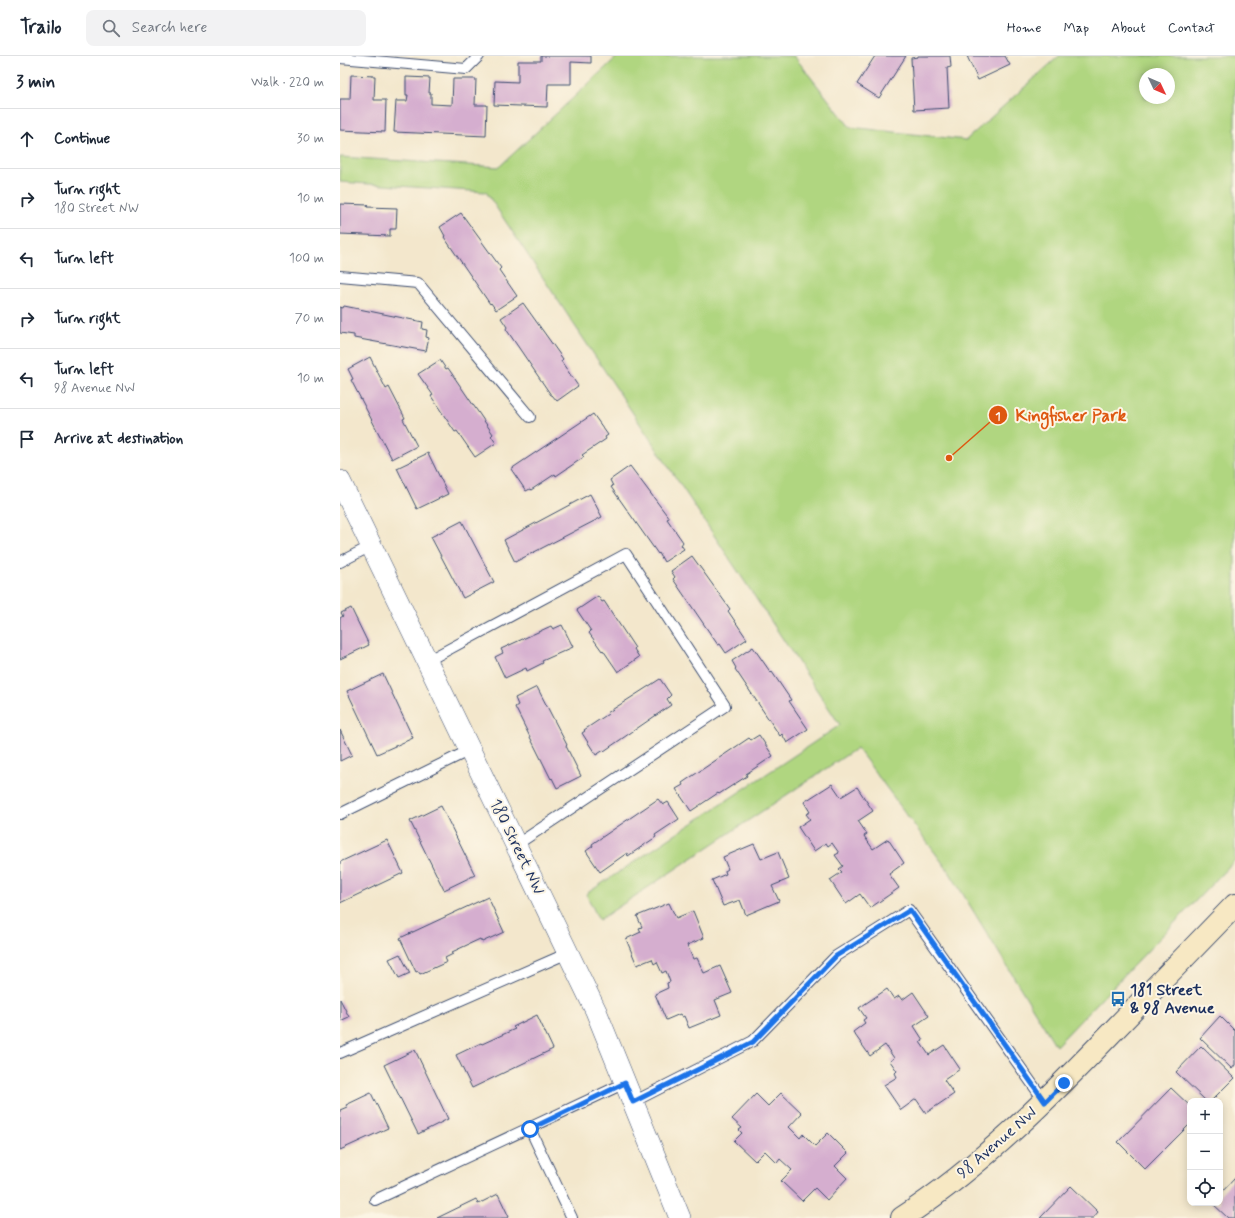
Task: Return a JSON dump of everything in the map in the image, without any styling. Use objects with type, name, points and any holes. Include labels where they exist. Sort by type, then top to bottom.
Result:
[{"type":"street","name":"180 Street NW","points":[[340,481],[596,1012],[680,1218]]},
{"type":"street","name":"98 Avenue NW","points":[[902,1218],[927,1202],[988,1153],[1045,1102],[1235,905]]},
{"type":"lane","points":[[340,58],[466,69],[479,56]]},
{"type":"lane","points":[[340,276],[418,284],[530,417]]},
{"type":"lane","points":[[340,562],[371,546]]},
{"type":"lane","points":[[427,661],[626,554],[725,706],[516,845]]},
{"type":"lane","points":[[340,814],[470,750]]},
{"type":"lane","points":[[375,1200],[530,1129],[629,1092],[753,1042],[836,956],[910,910],[1045,1102]]},
{"type":"lane","points":[[340,1053],[568,953]]},
{"type":"lane","points":[[530,1129],[572,1218]]},
{"type":"green space","points":[[618,56],[794,56],[850,127],[966,140],[1059,56],[1235,56],[1235,860],[1056,1046],[950,873],[857,748],[599,920],[586,894],[840,725],[486,192],[340,182],[340,157],[499,167]]},
{"type":"building","points":[[541,56],[591,56],[591,63],[571,62],[571,84],[548,84],[547,107],[494,105],[495,81],[518,82],[518,61],[541,61]]},
{"type":"building","points":[[875,56],[906,56],[879,98],[857,84]]},
{"type":"building","points":[[918,56],[950,56],[951,67],[947,68],[949,108],[914,110],[911,58]]},
{"type":"building","points":[[967,56],[1005,56],[1010,65],[978,80]]},
{"type":"building","points":[[351,75],[375,76],[374,100],[386,100],[385,132],[340,130],[340,99],[350,99]]},
{"type":"building","points":[[406,77],[430,78],[429,93],[431,93],[431,104],[452,105],[453,79],[476,79],[475,105],[487,105],[486,136],[394,132],[396,101],[407,101],[408,95],[406,95]]},
{"type":"building","points":[[340,204],[397,208],[396,229],[390,229],[390,236],[340,234]]},
{"type":"building","points":[[461,213],[501,268],[499,270],[517,296],[496,310],[491,303],[490,304],[444,237],[445,236],[440,227]]},
{"type":"building","points":[[523,303],[563,359],[561,361],[578,386],[557,401],[551,395],[506,329],[507,327],[501,318]]},
{"type":"building","points":[[344,306],[423,322],[422,329],[427,330],[426,337],[429,338],[426,351],[354,338],[354,335],[340,333],[340,307],[343,308]]},
{"type":"building","points":[[370,357],[386,389],[389,387],[417,446],[392,459],[351,380],[353,379],[348,369]]},
{"type":"building","points":[[440,360],[446,369],[448,368],[493,434],[491,436],[496,443],[475,457],[457,431],[455,432],[431,396],[433,395],[418,374]]},
{"type":"building","points":[[593,414],[608,435],[605,437],[606,439],[582,455],[584,457],[556,476],[555,474],[531,490],[526,491],[511,469]]},
{"type":"building","points":[[428,453],[448,494],[417,509],[397,468]]},
{"type":"building","points":[[630,466],[669,518],[667,519],[683,542],[681,545],[684,549],[664,562],[611,487],[613,486],[610,480]]},
{"type":"building","points":[[590,494],[602,517],[515,562],[504,540]]},
{"type":"building","points":[[462,521],[494,582],[463,598],[431,537]]},
{"type":"building","points":[[692,556],[730,609],[728,611],[747,639],[726,653],[720,644],[718,645],[673,579],[675,577],[671,571]]},
{"type":"building","points":[[598,596],[602,602],[604,601],[635,648],[634,649],[639,657],[618,672],[589,633],[591,631],[577,610]]},
{"type":"building","points":[[351,608],[369,645],[340,659],[340,618],[343,616],[341,613]]},
{"type":"building","points":[[562,625],[573,647],[542,661],[543,663],[527,671],[526,668],[505,678],[495,657],[503,653],[501,649],[551,626],[553,629]]},
{"type":"building","points":[[753,647],[791,700],[789,701],[808,729],[787,743],[782,734],[780,736],[735,669],[736,668],[732,661]]},
{"type":"building","points":[[383,674],[413,738],[377,754],[347,691]]},
{"type":"building","points":[[660,679],[671,695],[667,699],[671,705],[596,755],[582,733],[585,731],[584,730],[608,714],[607,713]]},
{"type":"building","points":[[537,687],[581,776],[557,788],[515,707],[518,705],[515,698]]},
{"type":"building","points":[[340,730],[352,755],[340,761]]},
{"type":"building","points":[[759,735],[773,756],[746,774],[747,776],[691,811],[676,789],[683,785],[682,783],[749,738],[751,740]]},
{"type":"building","points":[[832,784],[841,797],[857,787],[873,811],[858,821],[867,834],[864,836],[873,849],[888,839],[904,863],[889,874],[899,888],[870,908],[860,894],[846,904],[830,880],[842,872],[839,869],[843,866],[835,855],[839,853],[832,843],[828,846],[826,843],[814,851],[798,827],[810,819],[806,814],[810,812],[804,802]]},
{"type":"building","points":[[658,799],[663,805],[668,802],[679,819],[628,856],[627,853],[600,872],[586,851],[593,846],[592,844]]},
{"type":"building","points":[[441,806],[475,875],[444,890],[410,821]]},
{"type":"building","points":[[387,840],[403,873],[340,903],[340,862]]},
{"type":"building","points":[[754,844],[761,859],[778,852],[789,879],[772,886],[779,901],[746,915],[740,900],[723,906],[712,880],[726,874],[725,871],[728,869],[723,857]]},
{"type":"building","points":[[488,897],[504,932],[482,942],[480,939],[452,952],[453,954],[445,958],[447,962],[420,974],[418,971],[416,972],[400,938]]},
{"type":"building","points":[[669,903],[676,918],[693,911],[704,938],[687,945],[693,959],[697,958],[704,973],[720,966],[732,993],[715,1000],[721,1015],[689,1028],[684,1016],[682,1017],[680,1014],[666,1020],[655,994],[668,988],[667,983],[670,982],[666,971],[662,973],[657,962],[654,964],[652,959],[637,965],[626,939],[641,932],[639,928],[642,927],[637,916]]},
{"type":"building","points":[[400,954],[410,973],[399,978],[389,959]]},
{"type":"building","points":[[887,989],[894,999],[899,996],[902,1000],[913,992],[929,1016],[914,1026],[923,1040],[920,1042],[929,1055],[944,1045],[960,1069],[944,1080],[954,1094],[926,1113],[916,1099],[901,1110],[884,1085],[897,1077],[895,1073],[897,1071],[890,1061],[894,1058],[885,1045],[870,1056],[853,1032],[865,1023],[863,1020],[866,1018],[859,1008]]},
{"type":"building","points":[[340,999],[349,1017],[340,1021]]},
{"type":"building","points":[[537,1015],[553,1049],[472,1088],[456,1055],[515,1029],[513,1027]]},
{"type":"building","points":[[1220,1016],[1235,1031],[1235,1065],[1232,1069],[1200,1038]]},
{"type":"building","points":[[1201,1046],[1234,1078],[1214,1098],[1203,1098],[1176,1072]]},
{"type":"building","points":[[415,1050],[448,1119],[418,1134],[384,1065]]},
{"type":"building","points":[[1171,1088],[1187,1103],[1187,1127],[1145,1169],[1118,1142]]},
{"type":"building","points":[[371,1093],[388,1128],[340,1150],[340,1110],[347,1107],[346,1105]]},
{"type":"building","points":[[781,1093],[802,1113],[789,1127],[800,1138],[803,1134],[815,1146],[828,1133],[848,1153],[835,1166],[847,1178],[827,1200],[815,1188],[802,1201],[781,1181],[792,1170],[780,1159],[777,1163],[765,1151],[755,1161],[734,1141],[742,1133],[739,1130],[742,1128],[732,1119],[756,1094],[768,1106]]},
{"type":"building","points":[[1235,1178],[1235,1218],[1228,1218],[1215,1206],[1223,1206],[1223,1191]]},
{"type":"building","points":[[1071,1186],[1098,1212],[1093,1218],[1040,1218]]},
{"type":"building","points":[[498,1194],[509,1217],[507,1218],[437,1218],[476,1199],[478,1204]]},
{"type":"place","name":"Kingfisher Park","points":[[949,458]]},
{"type":"place","name":"181 Street & 98 Avenue","points":[[1118,999]]},
{"type":"route","points":[[530,1129],[625,1083],[633,1102],[753,1042],[836,956],[910,910],[1045,1102],[1064,1083]]}]
